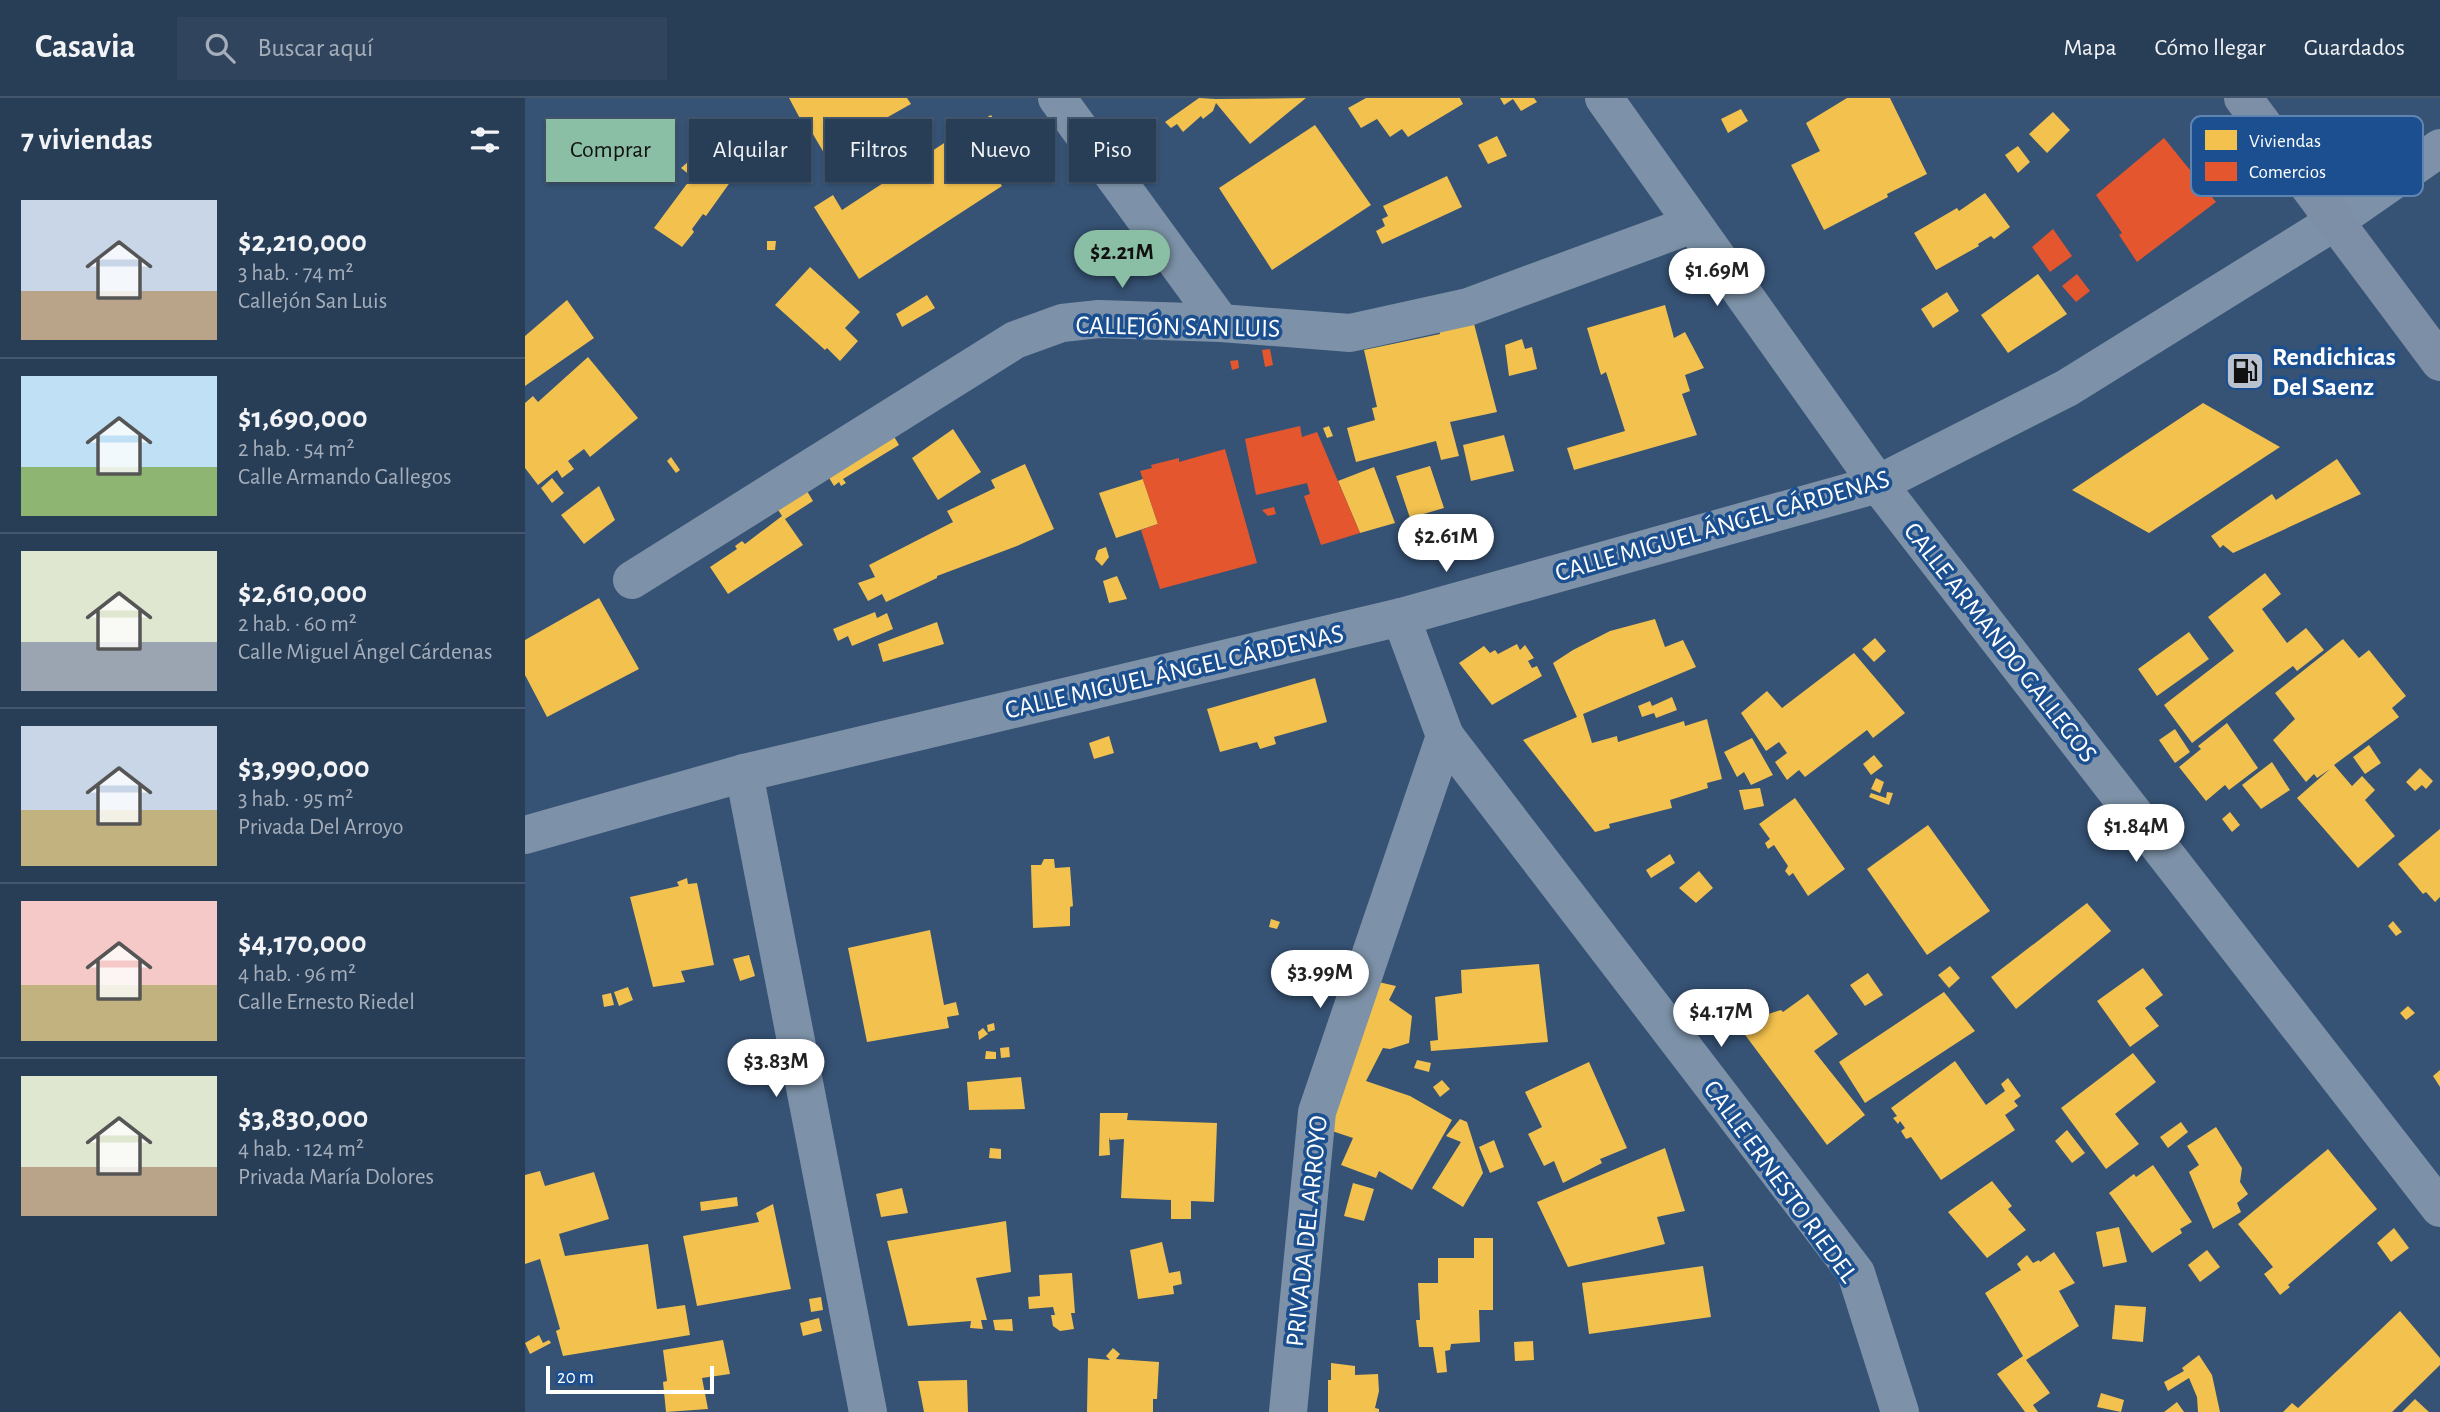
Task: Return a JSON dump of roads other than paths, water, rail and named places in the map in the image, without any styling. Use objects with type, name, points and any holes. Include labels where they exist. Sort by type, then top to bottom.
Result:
[{"type":"main road","points":[[2243,98],[2256,116]]},
{"type":"main road","points":[[2315,196],[2440,362]]},
{"type":"street","points":[[1057,98],[1221,323]]},
{"type":"street","name":"CALLE ARMANDO GALLEGOS","points":[[1604,98],[1878,484],[2440,1208]]},
{"type":"street","name":"CALLE MIGUEL ÁNGEL CÁRDENAS","points":[[2423,160],[2440,148]]},
{"type":"street","name":"CALLE MIGUEL ÁNGEL CÁRDENAS","points":[[525,835],[744,773],[1401,617],[1878,484],[2067,388],[2334,222],[2371,196]]},
{"type":"street","name":"CALLEJÓN SAN LUIS","points":[[632,580],[1015,340],[1062,323],[1099,319],[1221,323],[1350,333],[1468,307],[1693,224]]},
{"type":"street","points":[[1401,617],[1445,736]]},
{"type":"street","name":"PRIVADA DEL ARROYO","points":[[1289,1412],[1317,1112],[1445,736]]},
{"type":"street","name":"CALLE ERNESTO RIEDEL","points":[[1445,736],[1856,1273],[1900,1412]]},
{"type":"street","points":[[744,773],[868,1412]]},
{"type":"place","name":"Rendichicas Del Saenz","points":[[2245,371]]}]
